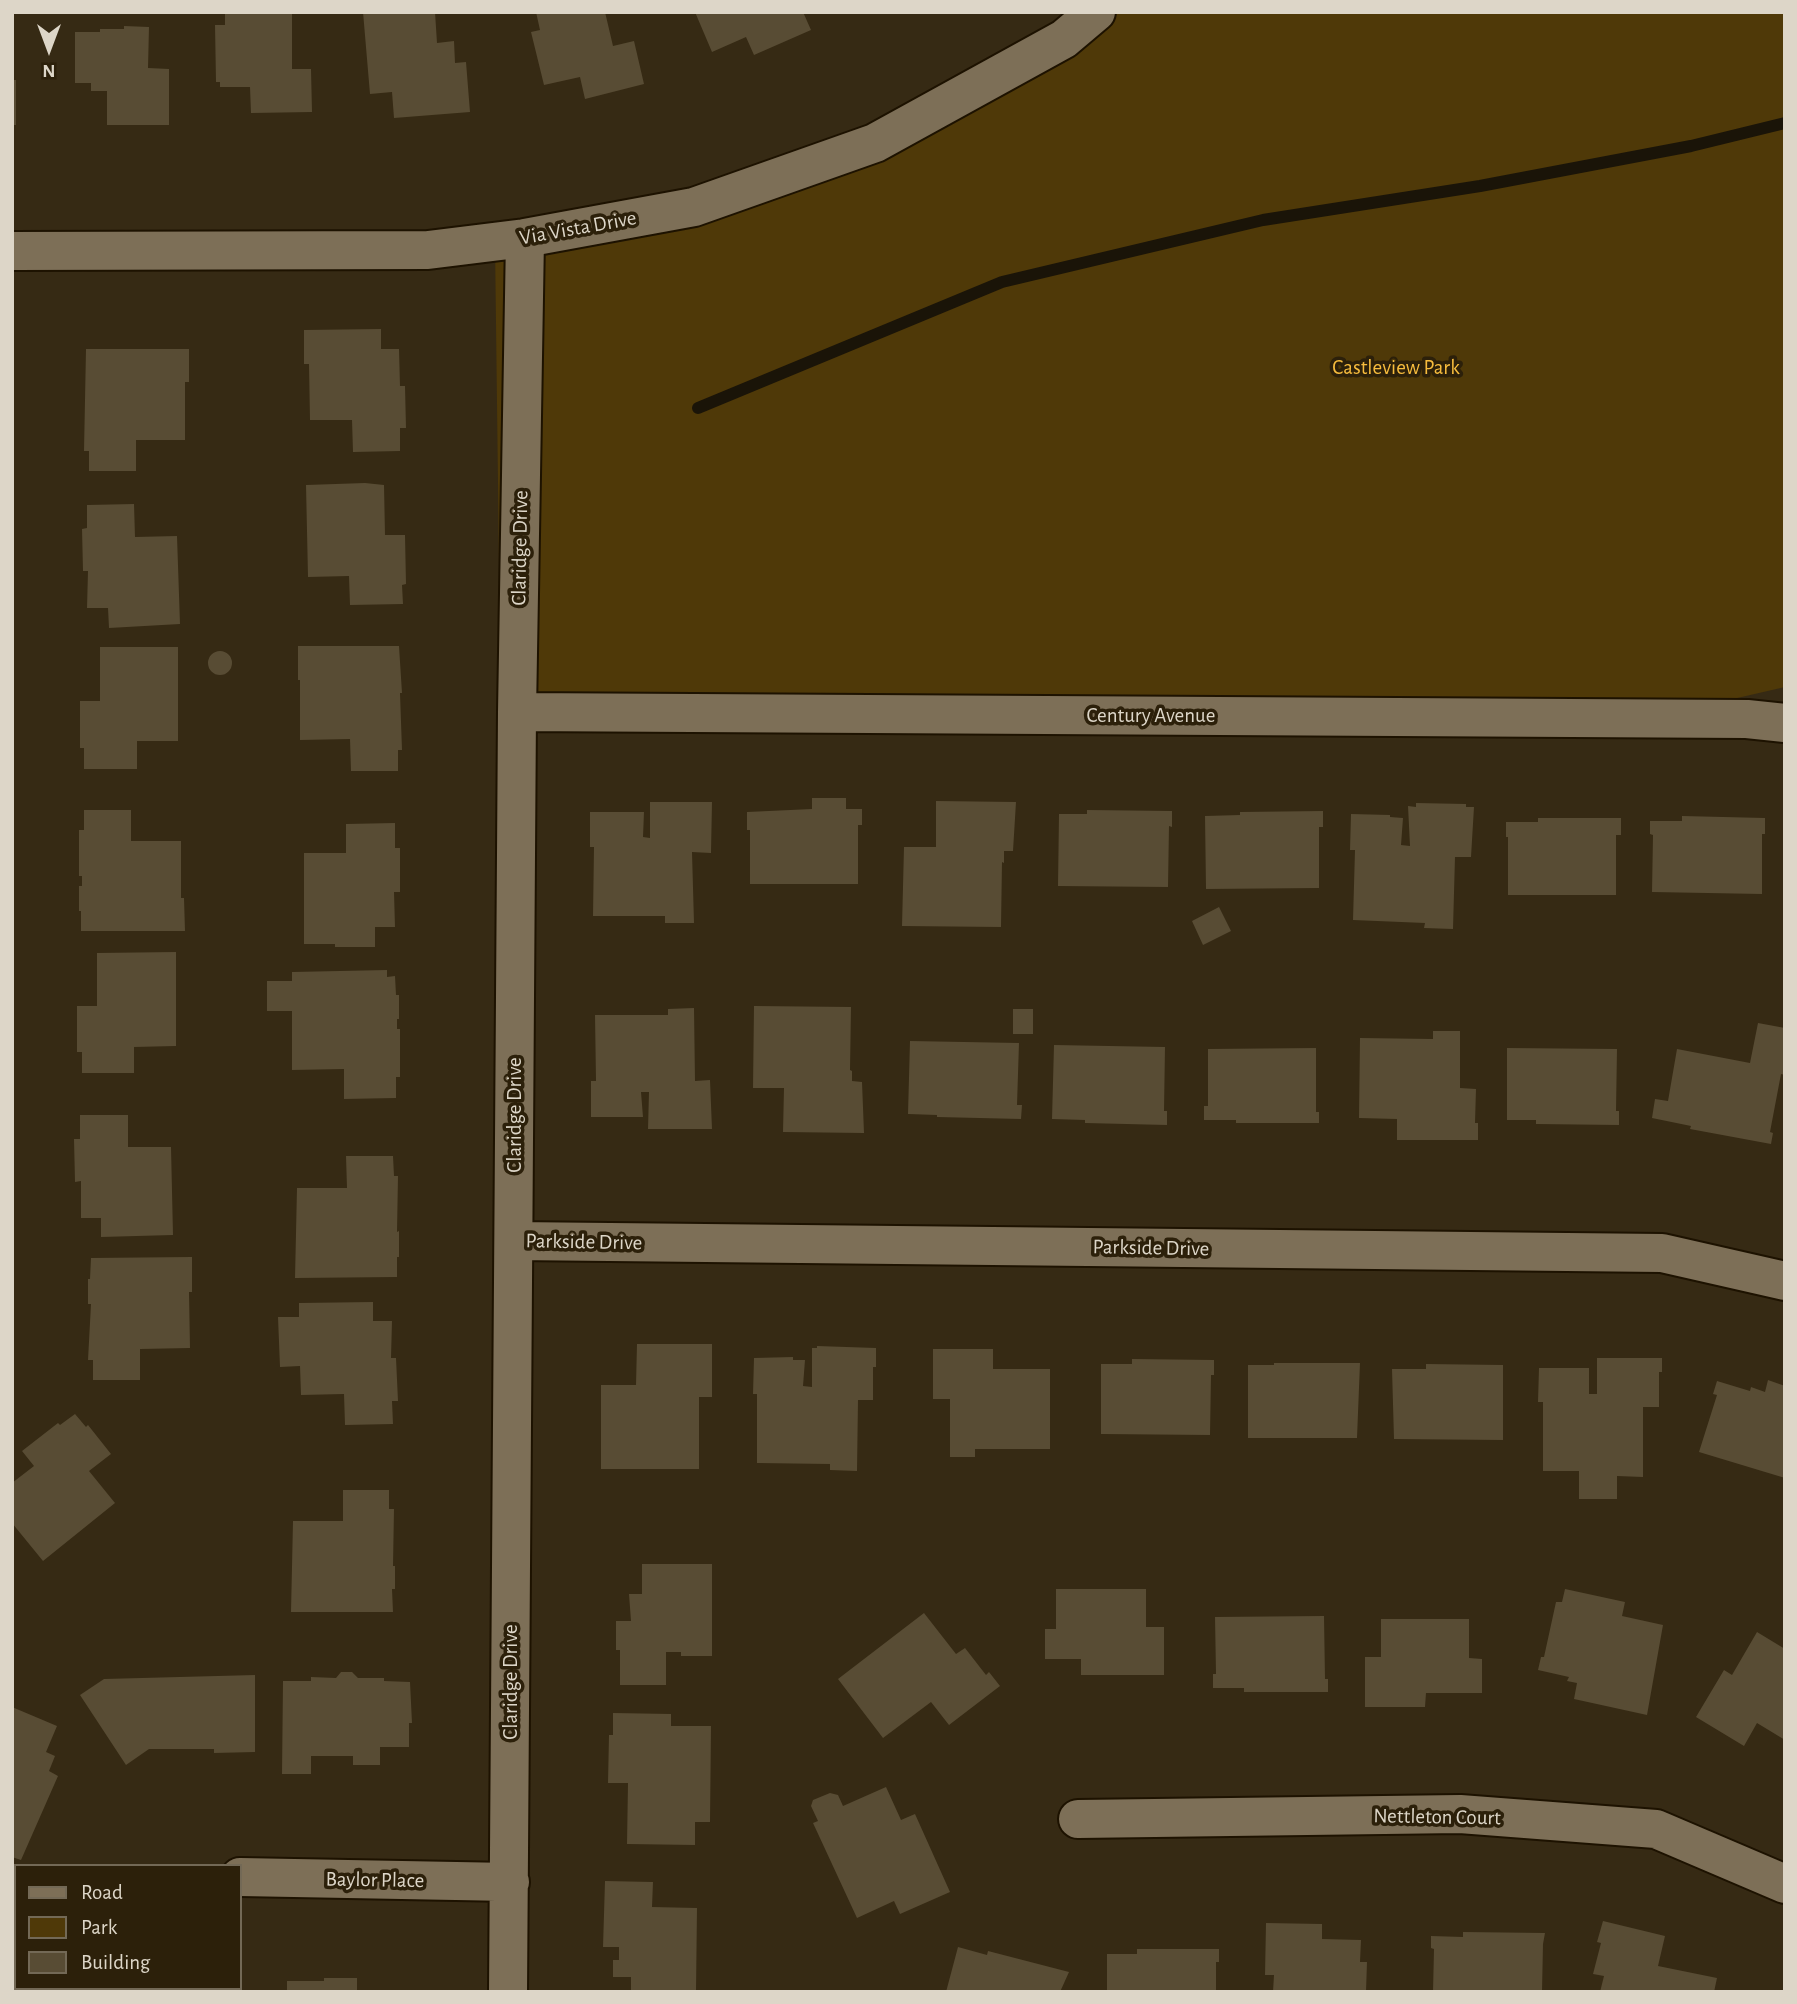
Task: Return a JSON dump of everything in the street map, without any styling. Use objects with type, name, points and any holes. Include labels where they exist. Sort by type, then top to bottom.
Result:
[{"type":"street","name":"Via Vista Drive","points":[[12,251],[428,250],[525,239],[694,207],[875,143],[1064,39],[1096,12]]},
{"type":"street","name":"Claridge Drive","points":[[508,1992],[517,712],[525,239]]},
{"type":"street","name":"Century Avenue","points":[[517,712],[1747,719],[1785,723]]},
{"type":"street","name":"Parkside Drive","points":[[514,1241],[1662,1253],[1785,1282]]},
{"type":"street","name":"Nettleton Court","points":[[1078,1819],[1460,1814],[1656,1829],[1785,1884]]},
{"type":"street","name":"Baylor Place","points":[[242,1877],[510,1882]]},
{"type":"green space","name":"Castleview Park","points":[[1082,12],[1785,12],[1785,687],[1620,725],[501,723],[495,244],[903,132]]},
{"type":"building","points":[[225,12],[292,12],[292,69],[311,69],[312,112],[251,113],[250,87],[220,87],[220,82],[216,82],[215,25],[225,25]]},
{"type":"building","points":[[363,12],[435,12],[437,43],[454,41],[455,63],[466,62],[470,112],[394,118],[392,92],[370,94]]},
{"type":"building","points":[[536,12],[605,12],[613,46],[634,41],[644,84],[585,99],[580,77],[544,85],[531,32],[540,30]]},
{"type":"building","points":[[695,12],[803,12],[811,30],[754,55],[746,37],[712,52]]},
{"type":"building","points":[[124,26],[149,27],[148,68],[169,69],[169,125],[107,125],[107,91],[91,91],[91,83],[75,83],[75,32],[100,32],[100,29],[124,29]]},
{"type":"building","points":[[12,80],[16,80],[16,125],[12,125]]},
{"type":"building","points":[[381,329],[381,349],[399,349],[400,386],[405,386],[406,428],[400,428],[400,451],[353,452],[352,420],[310,420],[309,364],[304,364],[304,330]]},
{"type":"building","points":[[86,349],[189,349],[189,382],[185,382],[185,440],[136,440],[136,471],[89,471],[89,451],[84,451]]},
{"type":"building","points":[[306,485],[384,485],[385,535],[405,535],[406,584],[402,585],[403,604],[350,605],[349,576],[308,577]]},
{"type":"building","points":[[134,504],[135,537],[177,536],[180,624],[109,628],[108,608],[87,608],[88,571],[83,571],[82,529],[87,528],[87,505]]},
{"type":"building","points":[[298,646],[399,646],[402,750],[398,750],[398,771],[351,771],[350,739],[300,740]]},
{"type":"building","points":[[100,647],[178,647],[178,741],[137,741],[137,769],[84,769],[84,748],[80,748],[80,701],[100,701]]},
{"type":"building","points":[[220,651],[231,658],[232,663],[225,674],[220,675],[209,668],[208,663],[215,652]]},
{"type":"building","points":[[812,798],[846,798],[846,809],[862,809],[862,825],[858,825],[858,884],[750,884],[750,830],[747,830],[747,812],[812,809]]},
{"type":"building","points":[[936,801],[1016,802],[1013,851],[1004,851],[1004,863],[1002,862],[1001,927],[902,926],[904,847],[936,847]]},
{"type":"building","points":[[650,802],[712,802],[711,853],[692,852],[694,923],[665,923],[665,916],[593,916],[594,847],[590,847],[590,812],[644,812],[643,837],[650,838]]},
{"type":"building","points":[[1416,803],[1466,804],[1466,807],[1474,807],[1471,857],[1455,857],[1453,929],[1424,928],[1425,923],[1353,920],[1355,850],[1350,850],[1351,814],[1403,818],[1401,845],[1410,846],[1408,806],[1416,807]]},
{"type":"building","points":[[84,810],[131,810],[131,841],[181,841],[181,898],[184,898],[185,931],[81,931],[79,830],[84,830]]},
{"type":"building","points":[[1087,810],[1172,811],[1172,827],[1169,826],[1168,887],[1058,886],[1059,814],[1087,814]]},
{"type":"building","points":[[1323,811],[1323,827],[1319,827],[1319,888],[1206,889],[1205,816],[1240,815],[1240,812]]},
{"type":"building","points":[[1682,816],[1765,818],[1765,834],[1762,834],[1762,894],[1652,892],[1653,835],[1650,834],[1650,821],[1682,821]]},
{"type":"building","points":[[1538,818],[1621,818],[1621,835],[1616,835],[1616,895],[1508,895],[1506,822],[1538,822]]},
{"type":"building","points":[[395,823],[395,848],[400,848],[400,892],[394,892],[395,927],[375,927],[375,947],[304,944],[304,853],[346,853],[346,824]]},
{"type":"building","points":[[1219,907],[1231,931],[1203,945],[1192,921]]},
{"type":"building","points":[[176,952],[176,1046],[134,1047],[134,1073],[82,1073],[82,1052],[77,1052],[77,1006],[97,1006],[97,953]]},
{"type":"building","points":[[387,970],[387,977],[395,976],[396,995],[399,995],[397,1029],[400,1029],[400,1077],[396,1077],[396,1098],[344,1099],[344,1069],[292,1070],[292,1011],[267,1011],[267,981],[292,981],[292,972]]},
{"type":"building","points":[[754,1006],[851,1007],[850,1070],[852,1081],[862,1082],[864,1133],[783,1132],[784,1088],[753,1088]]},
{"type":"building","points":[[694,1008],[695,1081],[710,1080],[712,1129],[648,1129],[649,1092],[641,1092],[643,1117],[591,1117],[591,1081],[596,1081],[595,1015],[668,1015],[668,1009]]},
{"type":"building","points":[[1013,1009],[1033,1009],[1033,1034],[1013,1034]]},
{"type":"building","points":[[1758,1023],[1785,1028],[1785,1075],[1781,1074],[1770,1132],[1773,1133],[1771,1144],[1690,1129],[1691,1126],[1652,1118],[1655,1099],[1668,1101],[1677,1049],[1750,1063]]},
{"type":"building","points":[[1433,1031],[1460,1031],[1460,1088],[1476,1089],[1475,1123],[1478,1123],[1478,1140],[1397,1140],[1397,1119],[1359,1118],[1360,1038],[1433,1039]]},
{"type":"building","points":[[910,1041],[1019,1043],[1017,1105],[1022,1105],[1021,1119],[908,1114]]},
{"type":"building","points":[[1054,1045],[1165,1047],[1164,1111],[1167,1111],[1167,1125],[1085,1123],[1085,1120],[1052,1119]]},
{"type":"building","points":[[1316,1048],[1316,1112],[1319,1112],[1319,1123],[1236,1123],[1236,1120],[1204,1120],[1204,1106],[1208,1106],[1208,1049]]},
{"type":"building","points":[[1507,1048],[1617,1049],[1616,1111],[1619,1111],[1619,1125],[1536,1124],[1536,1120],[1507,1120]]},
{"type":"building","points":[[80,1115],[128,1115],[128,1147],[171,1147],[173,1235],[101,1237],[101,1218],[81,1218],[81,1181],[75,1182],[74,1139],[80,1139]]},
{"type":"building","points":[[346,1156],[393,1156],[394,1176],[398,1176],[397,1277],[295,1278],[297,1188],[347,1188]]},
{"type":"building","points":[[192,1257],[192,1292],[189,1292],[190,1348],[140,1349],[140,1380],[93,1380],[93,1360],[88,1360],[91,1304],[88,1304],[88,1279],[91,1258]]},
{"type":"building","points":[[373,1302],[373,1321],[392,1321],[391,1358],[396,1358],[398,1401],[392,1401],[393,1424],[345,1425],[344,1394],[301,1395],[300,1366],[280,1367],[278,1317],[299,1317],[299,1303]]},
{"type":"building","points":[[637,1344],[712,1344],[712,1397],[699,1397],[699,1469],[601,1469],[601,1385],[636,1385]]},
{"type":"building","points":[[812,1348],[876,1348],[873,1400],[858,1400],[857,1471],[830,1470],[830,1464],[757,1463],[754,1358],[793,1357],[793,1360],[805,1360],[803,1386],[812,1387]]},
{"type":"building","points":[[933,1349],[993,1349],[993,1369],[1050,1369],[1050,1449],[975,1449],[975,1457],[950,1457],[950,1399],[933,1399]]},
{"type":"building","points":[[1597,1358],[1662,1358],[1662,1372],[1659,1372],[1659,1407],[1643,1407],[1643,1477],[1617,1476],[1617,1499],[1579,1499],[1579,1471],[1543,1471],[1543,1402],[1538,1402],[1539,1368],[1589,1368],[1589,1394],[1597,1394]]},
{"type":"building","points":[[1132,1359],[1214,1360],[1214,1375],[1211,1375],[1210,1435],[1101,1434],[1101,1364],[1132,1364]]},
{"type":"building","points":[[1360,1363],[1357,1438],[1248,1438],[1248,1365]]},
{"type":"building","points":[[1426,1364],[1503,1365],[1503,1440],[1394,1439],[1392,1369],[1426,1369]]},
{"type":"building","points":[[1768,1380],[1785,1386],[1785,1478],[1699,1452],[1717,1395],[1713,1394],[1717,1381],[1750,1391],[1751,1387],[1765,1392]]},
{"type":"building","points":[[75,1414],[86,1427],[88,1425],[111,1454],[89,1471],[115,1503],[43,1561],[12,1523],[12,1483],[34,1466],[22,1451],[58,1423],[60,1425]]},
{"type":"building","points":[[343,1490],[389,1490],[389,1509],[394,1509],[393,1612],[291,1612],[293,1521],[343,1521]]},
{"type":"building","points":[[642,1564],[712,1564],[712,1656],[681,1656],[681,1652],[666,1652],[666,1685],[620,1685],[620,1650],[616,1650],[616,1621],[631,1621],[629,1594],[642,1594]]},
{"type":"building","points":[[1056,1589],[1146,1589],[1146,1627],[1164,1627],[1164,1675],[1081,1675],[1081,1659],[1045,1659],[1045,1629],[1056,1629]]},
{"type":"building","points":[[1565,1589],[1625,1602],[1622,1616],[1663,1625],[1647,1715],[1574,1699],[1577,1683],[1567,1681],[1569,1677],[1538,1670],[1541,1657],[1544,1657],[1556,1602],[1562,1602]]},
{"type":"building","points":[[924,1613],[956,1654],[965,1648],[986,1675],[989,1672],[1000,1686],[949,1725],[931,1702],[883,1738],[838,1679]]},
{"type":"building","points":[[1324,1616],[1325,1679],[1328,1679],[1328,1692],[1244,1692],[1244,1688],[1213,1688],[1213,1674],[1216,1674],[1215,1617]]},
{"type":"building","points":[[1381,1619],[1469,1619],[1469,1658],[1482,1659],[1482,1693],[1426,1693],[1425,1707],[1365,1707],[1365,1657],[1381,1657]]},
{"type":"building","points":[[1757,1632],[1785,1649],[1785,1740],[1757,1723],[1744,1746],[1696,1717],[1724,1670],[1732,1675]]},
{"type":"building","points":[[341,1672],[352,1672],[358,1678],[410,1682],[412,1723],[409,1723],[409,1747],[380,1747],[380,1765],[353,1765],[353,1756],[311,1756],[311,1774],[282,1774],[283,1681],[311,1681],[311,1677],[336,1678]]},
{"type":"building","points":[[255,1675],[255,1752],[214,1753],[214,1749],[149,1749],[126,1765],[80,1695],[104,1679]]},
{"type":"building","points":[[12,1707],[57,1726],[46,1752],[55,1756],[49,1771],[58,1776],[21,1860],[12,1857]]},
{"type":"building","points":[[613,1713],[671,1714],[671,1726],[711,1726],[710,1822],[695,1822],[695,1845],[627,1844],[628,1783],[608,1783],[609,1735],[613,1735]]},
{"type":"building","points":[[886,1787],[901,1820],[915,1814],[950,1892],[900,1914],[894,1901],[857,1918],[813,1823],[818,1821],[811,1806],[813,1800],[830,1793],[838,1795],[843,1806]]},
{"type":"building","points":[[605,1881],[653,1882],[652,1907],[697,1908],[696,1992],[631,1992],[631,1977],[613,1977],[613,1960],[619,1960],[619,1947],[603,1947]]},
{"type":"building","points":[[14,1892],[14,1990],[51,1992],[12,1992]]},
{"type":"building","points":[[1603,1921],[1665,1936],[1658,1966],[1717,1978],[1714,1992],[1600,1992],[1604,1976],[1593,1974],[1601,1943],[1597,1942]]},
{"type":"building","points":[[1266,1923],[1322,1924],[1322,1939],[1361,1940],[1360,1962],[1367,1962],[1366,1992],[1273,1992],[1274,1975],[1265,1975]]},
{"type":"building","points":[[1463,1932],[1545,1933],[1542,1992],[1433,1992],[1434,1949],[1431,1948],[1431,1936],[1463,1937]]},
{"type":"building","points":[[958,1947],[987,1955],[988,1951],[1069,1972],[1060,1992],[946,1992]]},
{"type":"building","points":[[1137,1949],[1219,1949],[1216,1992],[1107,1992],[1107,1954],[1137,1954]]},
{"type":"building","points":[[324,1978],[357,1978],[357,1992],[287,1992],[287,1981],[324,1981]]},
{"type":"waterway","points":[[698,408],[1002,282],[1263,220],[1480,186],[1691,146],[1785,123]]}]
